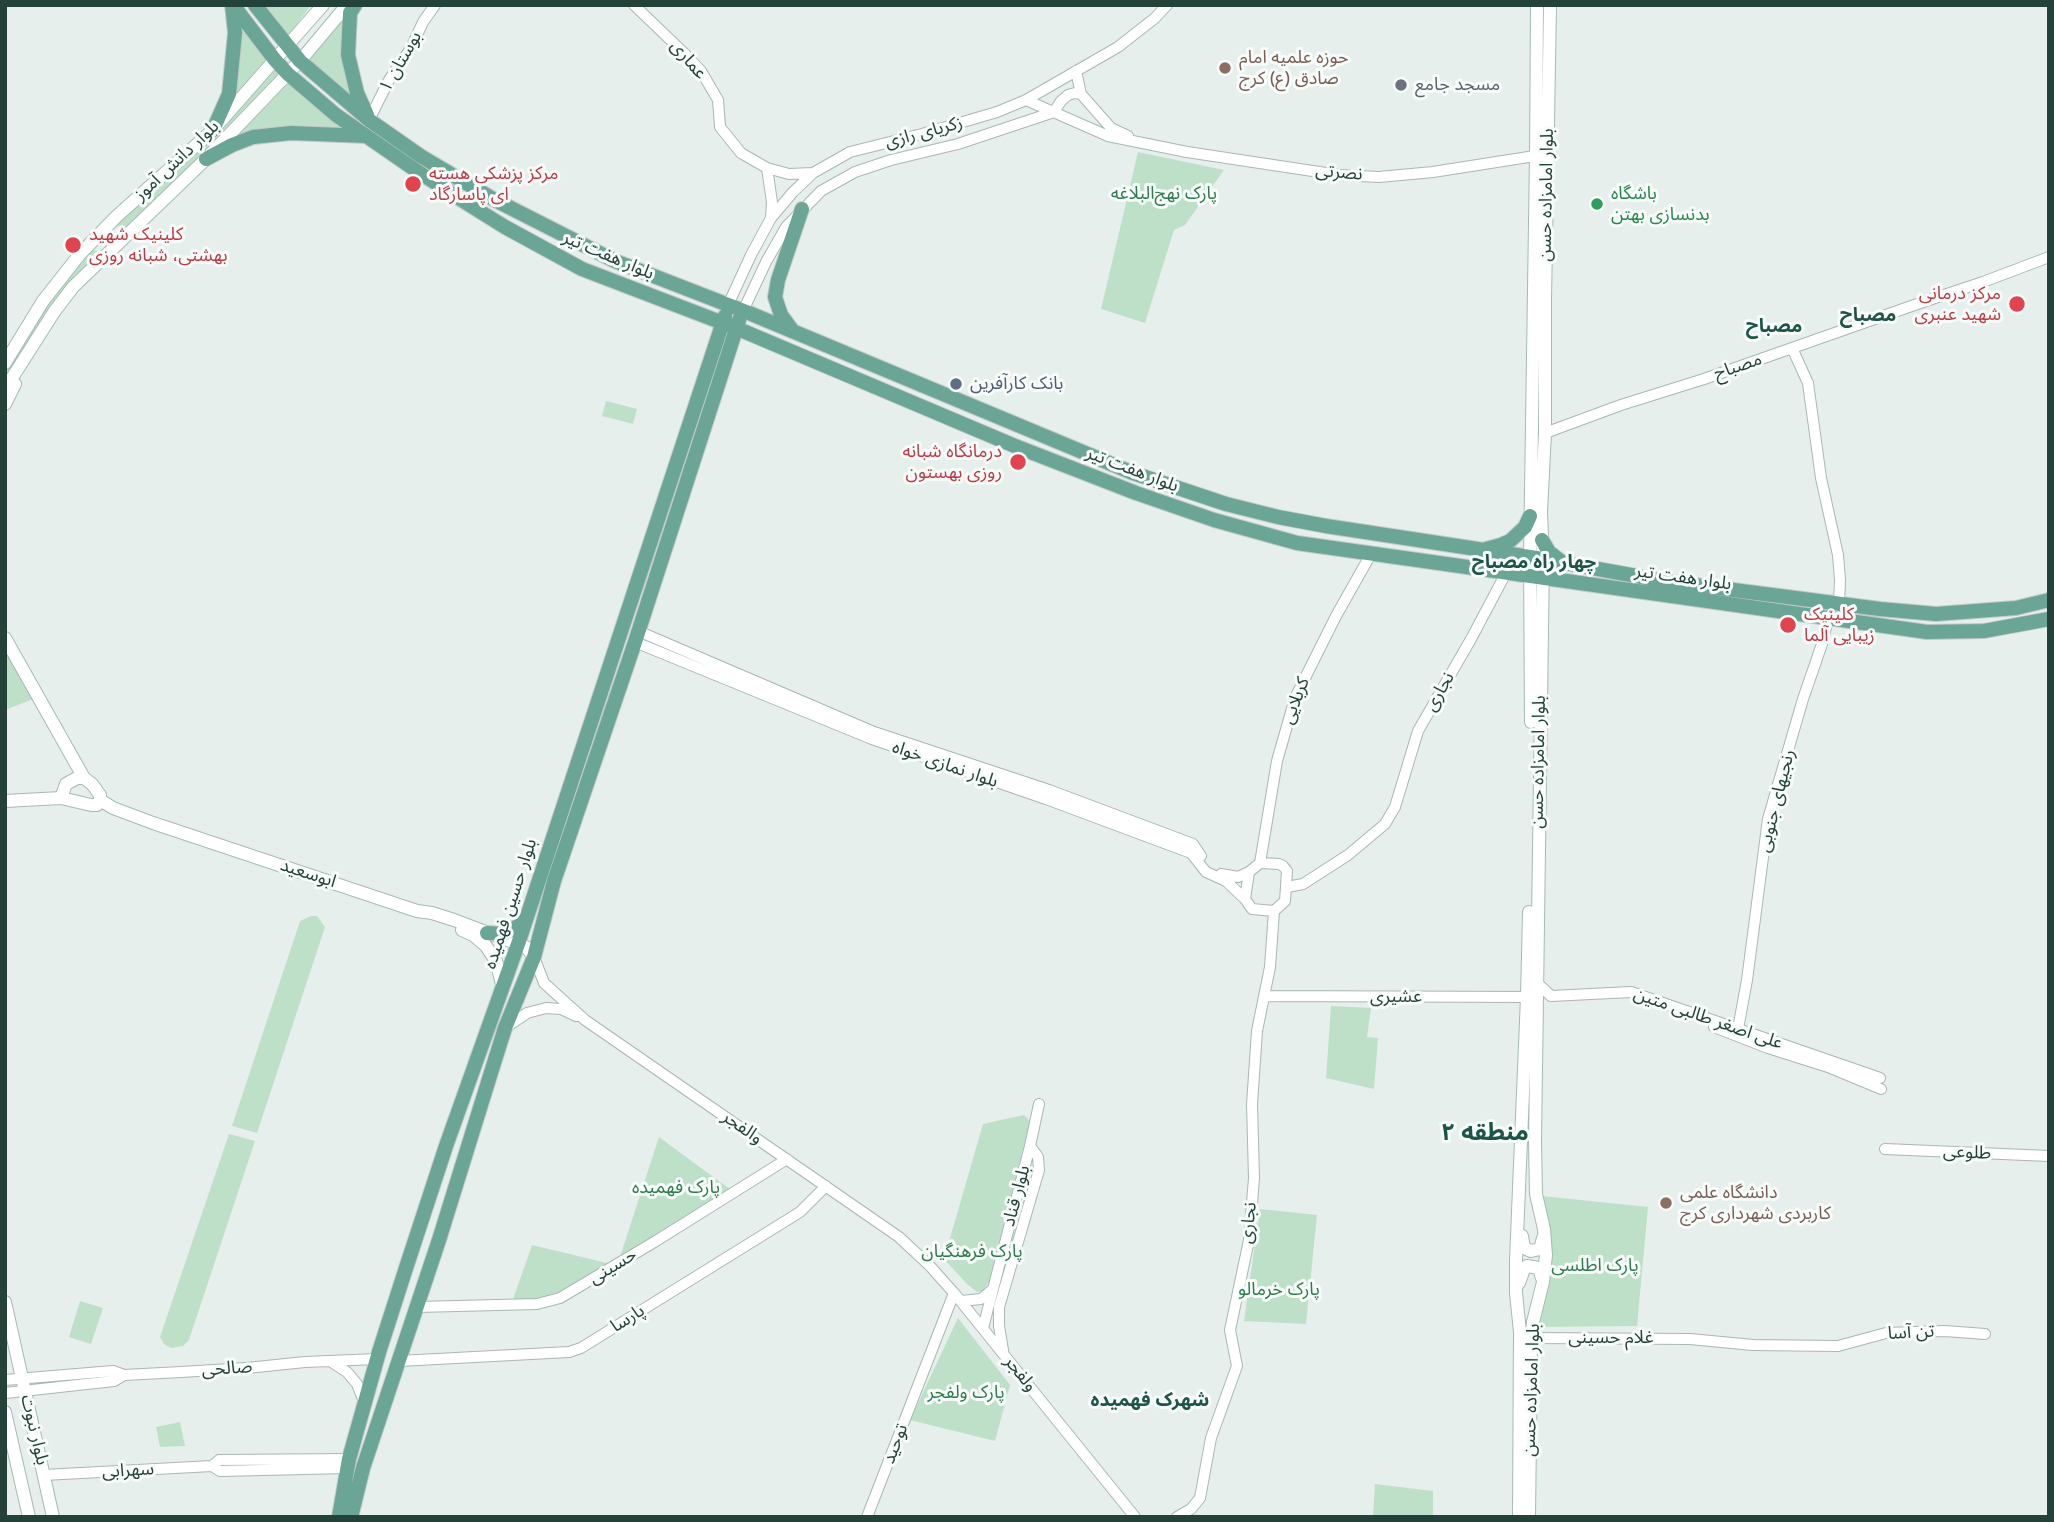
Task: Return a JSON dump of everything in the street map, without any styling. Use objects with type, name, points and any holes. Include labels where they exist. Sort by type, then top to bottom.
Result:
[{"type":"main road","name":"بلوار هفت تیر","points":[[233,5],[288,74],[336,115],[484,214],[582,269],[729,326],[1015,446],[1214,520],[1297,542],[1371,554],[1537,577],[1746,599],[1780,596],[1936,614],[2016,608],[2049,600]]},
{"type":"main road","points":[[213,130],[229,94],[235,33],[233,5]]},
{"type":"main road","name":"بلوار هفت تیر","points":[[255,5],[300,61],[369,120],[422,157],[493,199],[615,261],[793,331],[1141,476],[1226,504],[1278,517],[1664,581],[1746,599],[1777,611],[1927,632],[1984,631],[2049,619]]},
{"type":"main road","name":"بلوار دانش آموز","points":[[5,363],[43,301],[80,254],[117,216],[213,130],[323,5]]},
{"type":"main road","points":[[5,389],[73,287],[206,159],[300,61],[346,5]]},
{"type":"main road","points":[[355,5],[350,13],[348,55],[356,93],[369,120]]},
{"type":"main road","name":"بلوار امامزاده حسن","points":[[1536,5],[1545,300],[1542,540],[1536,559]]},
{"type":"main road","name":"بلوار امامزاده حسن","points":[[1529,1517],[1531,1338],[1546,1255],[1544,1229],[1536,1194],[1532,1002],[1537,577],[1530,516],[1542,155],[1550,5]]},
{"type":"main road","points":[[206,159],[253,137],[291,133],[366,136]]},
{"type":"main road","points":[[793,331],[781,315],[775,297],[778,280],[802,209]]},
{"type":"main road","points":[[117,216],[113,229],[115,235],[118,237],[129,234]]},
{"type":"main road","points":[[80,254],[98,247],[101,255],[96,265]]},
{"type":"main road","points":[[5,345],[23,320],[43,301]]},
{"type":"main road","name":"بلوار حسین فهمیده","points":[[351,1517],[363,1468],[467,1153],[505,1028],[534,957],[554,881],[637,636],[729,326],[728,305]]},
{"type":"main road","points":[[729,326],[743,311]]},
{"type":"main road","name":"بلوار حسین فهمیده","points":[[339,1517],[348,1463],[377,1359],[436,1176],[518,944],[663,508],[729,326]]},
{"type":"main road","points":[[5,404],[39,337]]},
{"type":"main road","points":[[1114,484],[1119,484],[1125,477],[1123,468]]},
{"type":"main road","points":[[1136,493],[1134,481],[1141,476]]},
{"type":"main road","points":[[1477,550],[1510,541],[1525,527],[1530,516]]},
{"type":"main road","points":[[1542,540],[1549,552],[1563,563]]},
{"type":"main road","points":[[1777,611],[1771,602],[1780,596]]},
{"type":"main road","points":[[5,638],[84,778],[100,795],[97,804],[91,805],[61,798],[5,801]]},
{"type":"main road","points":[[61,798],[66,784],[77,778],[84,778]]},
{"type":"main road","name":"بلوار امامزاده حسن","points":[[1519,1517],[1520,1332],[1516,1293],[1532,1002],[1536,982],[1534,798]]},
{"type":"main road","name":"ابوسعید","points":[[100,800],[113,808],[153,823],[417,911],[432,913],[518,944],[527,948],[534,957]]},
{"type":"main road","points":[[417,911],[482,941],[496,961],[503,988]]},
{"type":"main road","points":[[487,933],[504,934],[527,917]]},
{"type":"main road","points":[[446,1146],[451,1156],[457,1158],[467,1153]]},
{"type":"main road","points":[[436,1176],[440,1172],[452,1173],[457,1183]]},
{"type":"main road","points":[[1519,1222],[1524,1248],[1531,1251],[1538,1251],[1541,1247],[1544,1229]]},
{"type":"main road","points":[[1516,1293],[1520,1276],[1527,1266],[1539,1268],[1543,1282]]},
{"type":"main road","name":"بلوار نبوت","points":[[5,1302],[53,1517]]},
{"type":"main road","name":"بلوار نبوت","points":[[5,1412],[29,1517]]},
{"type":"street","name":"بوستان ۱","points":[[369,120],[389,80],[435,5]]},
{"type":"street","name":"عماری","points":[[634,5],[701,72],[718,100],[720,127],[741,153],[767,168]]},
{"type":"street","name":"زکریای رازی","points":[[728,305],[771,218],[813,173],[850,152],[985,116],[1026,100],[1118,47],[1167,5]]},
{"type":"street","name":"نصرتی","points":[[1076,71],[1081,94],[1111,128],[1142,142]]},
{"type":"street","name":"زکریای رازی","points":[[743,311],[786,227],[821,191],[855,172],[891,160],[958,144],[1054,112],[1068,95],[1081,94]]},
{"type":"street","name":"نصرتی","points":[[1026,100],[1108,136],[1187,152],[1339,175],[1379,177],[1462,169],[1542,155]]},
{"type":"street","points":[[771,218],[772,202],[767,168],[789,174],[813,173]]},
{"type":"street","points":[[751,255],[755,264],[766,262]]},
{"type":"street","name":"مصباح","points":[[1545,433],[2049,257]]},
{"type":"street","points":[[1791,348],[1808,383],[1821,478],[1838,555],[1839,604]]},
{"type":"street","name":"کربلایی","points":[[1260,863],[1277,761],[1295,698],[1336,615],[1371,554]]},
{"type":"street","name":"نجاری","points":[[1287,887],[1303,884],[1348,855],[1385,824],[1395,807],[1419,731],[1506,573]]},
{"type":"street","name":"رنجیهای جنوبی","points":[[1738,1029],[1768,819],[1828,618]]},
{"type":"street","name":"بلوار نمازی خواه","points":[[637,636],[874,732],[1049,790],[1193,844],[1207,865],[1222,874],[1238,877],[1248,872]]},
{"type":"street","name":"بلوار نمازی خواه","points":[[637,636],[872,739],[1191,853],[1206,872],[1226,881],[1245,899]]},
{"type":"street","points":[[1260,863],[1279,864],[1286,868],[1285,903],[1274,911],[1252,909],[1245,899],[1248,872],[1260,863]]},
{"type":"street","name":"نجاری","points":[[1177,1517],[1191,1509],[1200,1498],[1211,1438],[1237,1366],[1230,1330],[1249,1240],[1254,1178],[1252,1104],[1257,1031],[1270,968],[1274,911]]},
{"type":"street","points":[[534,957],[544,983],[585,1020]]},
{"type":"street","name":"علی اصغر طالبی متین","points":[[1532,1002],[1630,996],[1769,1048],[1881,1083],[1631,992],[1551,996],[1536,982]]},
{"type":"street","name":"عشیری","points":[[1264,996],[1532,1002]]},
{"type":"street","points":[[505,1028],[527,1013],[546,1008],[561,1009],[585,1020]]},
{"type":"street","name":"والفجر","points":[[585,1020],[899,1237]]},
{"type":"street","name":"بلوار قناد","points":[[982,1328],[1039,1104]]},
{"type":"street","name":"بلوار قناد","points":[[1003,1353],[999,1307],[1039,1170],[1038,1157],[1030,1146]]},
{"type":"street","name":"طلوعی","points":[[1885,1149],[2049,1156]]},
{"type":"street","name":"حسینی","points":[[417,1307],[537,1304],[560,1298],[787,1160]]},
{"type":"street","name":"پارسا","points":[[398,1361],[569,1352],[581,1348],[800,1212],[826,1186]]},
{"type":"street","name":"ولفجر","points":[[899,1237],[958,1297],[1135,1517]]},
{"type":"street","points":[[958,1297],[981,1298],[993,1289]]},
{"type":"street","name":"توحید","points":[[867,1517],[958,1297]]},
{"type":"street","name":"تن آسا","points":[[1753,1345],[1838,1346],[1886,1333],[1945,1331],[1985,1335]]},
{"type":"street","name":"غلام حسینی","points":[[1531,1338],[1690,1339],[1753,1345]]},
{"type":"street","name":"صالحی","points":[[5,1380],[24,1385],[114,1381],[124,1375],[377,1359]]},
{"type":"street","points":[[330,1361],[347,1372],[357,1384],[365,1404]]},
{"type":"street","name":"صالحی","points":[[5,1393],[24,1385]]},
{"type":"street","name":"سهرابی","points":[[44,1475],[212,1466],[219,1461],[348,1463]]},
{"type":"green space","points":[[261,5],[311,5],[287,38]]},
{"type":"green space","points":[[350,6],[360,110],[307,60]]},
{"type":"green space","points":[[237,10],[271,59],[223,116]]},
{"type":"green space","points":[[275,65],[283,74],[206,158],[123,232],[119,231],[118,223]]},
{"type":"green space","points":[[288,81],[355,131],[227,145]]},
{"type":"green space","name":"پارک نهج‌البلاغه","points":[[1138,152],[1224,170],[1185,225],[1174,230],[1145,323],[1101,309]]},
{"type":"green space","points":[[94,250],[97,255],[5,380],[5,372],[46,302],[89,251]]},
{"type":"green space","points":[[606,401],[637,409],[633,424],[602,416]]},
{"type":"green space","points":[[5,650],[33,699],[5,710]]},
{"type":"green space","points":[[317,916],[325,927],[257,1133],[232,1126],[300,921]]},
{"type":"green space","points":[[1331,1006],[1371,1008],[1367,1037],[1378,1038],[1374,1089],[1326,1078]]},
{"type":"green space","name":"پارک فرهنگیان","points":[[1024,1115],[1030,1121],[1029,1126],[989,1282],[983,1291],[977,1292],[944,1259],[983,1124]]},
{"type":"green space","points":[[229,1134],[255,1141],[189,1340],[183,1346],[171,1348],[164,1344],[160,1337]]},
{"type":"green space","name":"پارک فهمیده","points":[[659,1137],[731,1190],[619,1260]]},
{"type":"green space","name":"پارک اطلسی","points":[[1542,1196],[1648,1207],[1637,1326],[1535,1327],[1545,1291]]},
{"type":"green space","name":"پارک خرمالو","points":[[1260,1209],[1317,1215],[1306,1324],[1244,1321]]},
{"type":"green space","points":[[532,1245],[611,1264],[560,1296],[512,1302]]},
{"type":"green space","points":[[80,1301],[103,1308],[91,1344],[69,1337]]},
{"type":"green space","name":"پارک ولفجر","points":[[958,1318],[1010,1385],[995,1441],[910,1420]]},
{"type":"green space","points":[[180,1422],[185,1446],[160,1447],[156,1427]]},
{"type":"green space","points":[[1375,1484],[1433,1491],[1433,1517],[1373,1517]]},
{"type":"place","name":"حوزه علمیه امام صادق (ع) کرج","points":[[1225,68]]},
{"type":"place","name":"مسجد جامع","points":[[1401,85]]},
{"type":"place","name":"مرکز پزشکی هسته ای پاسارگاد","points":[[413,184]]},
{"type":"place","name":"باشگاه بدنسازی بهتن","points":[[1597,204]]},
{"type":"place","name":"کلینیک شهید بهشتی، شبانه روزی","points":[[73,245]]},
{"type":"place","name":"مرکز درمانی شهید عنبری","points":[[2017,304]]},
{"type":"place","name":"بانک کارآفرین","points":[[956,384]]},
{"type":"place","name":"درمانگاه شبانه روزی بهستون","points":[[1018,462]]},
{"type":"place","name":"کلینیک زیبایی آلما","points":[[1788,625]]},
{"type":"place","name":"دانشگاه علمی کاربردی شهرداری کرج","points":[[1666,1203]]},
{"type":"district","name":"مصباح","points":[[1868,316]]},
{"type":"district","name":"مصباح","points":[[1774,327]]},
{"type":"district","name":"چهار راه مصباح","points":[[1534,563]]},
{"type":"district","name":"منطقه ۲","points":[[1485,1134]]},
{"type":"district","name":"شهرک فهمیده","points":[[1150,1401]]}]
